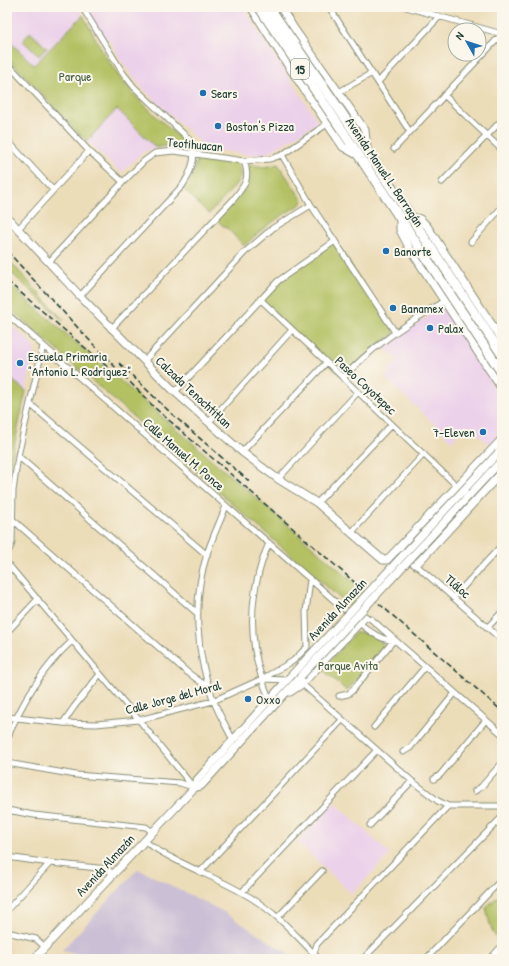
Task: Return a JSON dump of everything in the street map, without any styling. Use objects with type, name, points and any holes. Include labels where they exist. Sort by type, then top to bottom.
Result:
[{"type":"highway","name":"Avenida Manuel L. Barragán","points":[[259,7],[400,218],[424,247],[502,355]]},
{"type":"highway","name":"Avenida Manuel L. Barragán","points":[[269,7],[411,217],[424,247],[502,372]]},
{"type":"street","points":[[80,296],[183,185],[191,169],[194,153],[189,139],[134,87],[123,73],[82,7]]},
{"type":"street","points":[[251,7],[274,41],[287,64],[345,149],[359,156]]},
{"type":"street","points":[[280,7],[365,130],[367,150]]},
{"type":"street","points":[[329,7],[410,132]]},
{"type":"street","points":[[394,149],[502,34],[406,7]]},
{"type":"street","points":[[378,82],[439,17]]},
{"type":"street","points":[[274,41],[281,44],[288,42],[293,34],[293,27]]},
{"type":"street","points":[[287,64],[289,55],[294,49],[298,47],[307,47]]},
{"type":"street","points":[[7,63],[89,152],[123,182]]},
{"type":"street","points":[[339,92],[372,73]]},
{"type":"street","points":[[444,96],[502,150]]},
{"type":"street","points":[[442,182],[502,120]]},
{"type":"street","name":"Teotihuacan","points":[[49,262],[123,182],[144,161],[155,153],[174,151],[244,161],[270,159],[282,156],[327,124]]},
{"type":"street","points":[[7,140],[53,190]]},
{"type":"street","points":[[18,229],[89,152]]},
{"type":"street","points":[[282,156],[311,205],[395,332]]},
{"type":"street","points":[[111,329],[233,200],[242,188],[248,174],[244,161]]},
{"type":"street","points":[[144,361],[245,252],[273,228],[311,205]]},
{"type":"street","points":[[471,242],[502,207]]},
{"type":"street","name":"Calzada Tenochtitlan","points":[[7,217],[111,329],[175,392],[242,452],[278,478],[317,503],[386,561],[398,548]]},
{"type":"street","points":[[411,217],[420,219],[427,226],[502,340]]},
{"type":"street","points":[[400,218],[400,230],[444,301],[502,389]]},
{"type":"street","points":[[175,392],[260,299],[287,273],[335,241]]},
{"type":"street","name":"Paseo Coyotepec","points":[[260,299],[457,486]]},
{"type":"street","points":[[343,378],[368,352],[395,332],[444,301]]},
{"type":"street","name":"Calle Manuel M. Ponce","points":[[7,314],[360,623],[382,638],[394,640]]},
{"type":"street","points":[[209,422],[292,330]]},
{"type":"street","points":[[7,553],[11,546],[13,491],[18,456],[43,346]]},
{"type":"street","points":[[488,368],[502,358]]},
{"type":"street","points":[[242,452],[326,363]]},
{"type":"street","points":[[278,478],[358,392]]},
{"type":"street","points":[[30,404],[207,555]]},
{"type":"street","points":[[317,503],[391,424]]},
{"type":"street","points":[[398,548],[502,439]]},
{"type":"street","name":"Avenida Almazán","points":[[34,959],[194,788],[196,781],[288,679],[500,451]]},
{"type":"street","points":[[352,532],[424,454]]},
{"type":"street","points":[[18,456],[197,613]]},
{"type":"street","name":"Avenida Almazán","points":[[194,788],[201,786],[502,460]]},
{"type":"street","points":[[416,565],[502,472]]},
{"type":"street","points":[[226,506],[207,555],[201,580],[197,613],[202,656],[209,688],[233,740]]},
{"type":"street","points":[[13,520],[187,672],[209,688]]},
{"type":"street","points":[[422,523],[440,539]]},
{"type":"street","points":[[269,543],[257,575],[252,617],[254,648],[262,680],[270,700]]},
{"type":"street","points":[[453,598],[502,545]]},
{"type":"street","name":"Tláloc","points":[[398,548],[502,640]]},
{"type":"street","points":[[7,563],[194,788]]},
{"type":"street","name":"Calle Jorge del Moral","points":[[7,717],[63,723],[96,724],[139,720],[214,700],[262,680],[293,661],[307,647],[306,612],[310,579]]},
{"type":"street","points":[[7,632],[38,599]]},
{"type":"street","name":"Calle Manuel M. Ponce","points":[[346,611],[372,620],[502,734]]},
{"type":"street","points":[[487,628],[502,612]]},
{"type":"street","points":[[365,617],[300,679],[342,720],[412,781],[438,801],[448,806],[502,806]]},
{"type":"street","points":[[339,696],[348,694],[352,691],[394,640]]},
{"type":"street","points":[[7,739],[15,719],[33,686],[49,665],[72,641]]},
{"type":"street","points":[[374,727],[425,667]]},
{"type":"street","points":[[63,723],[100,674]]},
{"type":"street","points":[[262,680],[288,679]]},
{"type":"street","points":[[403,752],[410,748],[455,693]]},
{"type":"street","points":[[200,872],[342,720]]},
{"type":"street","points":[[434,779],[440,775],[486,720]]},
{"type":"street","points":[[242,892],[377,750]]},
{"type":"street","points":[[475,791],[481,787],[502,763]]},
{"type":"street","points":[[7,764],[76,776],[180,783],[194,788]]},
{"type":"street","points":[[370,825],[412,781]]},
{"type":"street","points":[[312,959],[317,944],[448,806]]},
{"type":"street","points":[[7,810],[34,815],[146,827],[153,832]]},
{"type":"street","points":[[363,959],[502,817]]},
{"type":"street","points":[[145,840],[153,848],[242,892],[261,904],[278,917],[319,959]]},
{"type":"street","points":[[7,857],[107,869],[113,874]]},
{"type":"street","points":[[7,910],[50,863]]},
{"type":"street","points":[[278,917],[322,871]]},
{"type":"street","points":[[426,959],[502,879]]},
{"type":"street","points":[[7,932],[36,939],[45,947]]},
{"type":"street","points":[[490,959],[499,949]]},
{"type":"shaded area","points":[[7,7],[77,7],[83,15],[34,65],[7,39]]},
{"type":"shaded area","points":[[83,7],[243,7],[317,120],[316,124],[268,153],[249,155],[206,148],[144,90],[123,64],[109,39],[105,41]]},
{"type":"shaded area","points":[[117,109],[156,148],[143,152],[121,173],[87,141]]},
{"type":"shaded area","points":[[442,307],[502,398],[502,430],[490,445],[467,424],[452,441],[384,377],[398,360],[382,346]]},
{"type":"shaded area","name":"Escuela Primaria \"Antonio L. Rodriguez\"","points":[[7,322],[28,340],[35,350],[26,391],[7,376]]},
{"type":"shaded area","points":[[334,802],[390,854],[352,894],[297,842]]},
{"type":"shaded area","points":[[138,869],[222,911],[289,954],[288,959],[99,959],[62,950]]},
{"type":"green space","name":"Parque","points":[[83,15],[106,56],[122,80],[144,104],[183,141],[177,144],[156,148],[117,109],[87,141],[7,57],[9,41],[34,65]]},
{"type":"green space","points":[[30,32],[47,48],[39,56],[23,41]]},
{"type":"green space","points":[[197,157],[237,163],[240,171],[240,176],[235,185],[209,214],[183,189],[193,174]]},
{"type":"green space","points":[[278,164],[303,201],[301,204],[264,228],[244,246],[229,230],[216,220],[244,190],[247,168],[252,165],[265,167]]},
{"type":"green space","points":[[335,241],[395,332],[343,378],[260,299],[269,289]]},
{"type":"green space","points":[[7,258],[64,321],[7,269]]},
{"type":"green space","points":[[7,283],[364,591],[350,607],[7,306]]},
{"type":"green space","points":[[7,376],[26,391],[7,479]]},
{"type":"green space","name":"Parque Avita","points":[[360,632],[377,639],[384,646],[347,691],[322,669],[355,633]]},
{"type":"green space","points":[[501,894],[501,944],[489,922],[486,907]]},
{"type":"railway","points":[[7,251],[92,343],[155,408],[502,711]]},
{"type":"railway","points":[[7,281],[110,369]]},
{"type":"railway","points":[[119,363],[173,415],[250,482]]},
{"type":"place","name":"Sears","points":[[203,93]]},
{"type":"place","name":"Boston's Pizza","points":[[218,126]]},
{"type":"place","name":"Banorte","points":[[386,251]]},
{"type":"place","name":"Banamex","points":[[393,308]]},
{"type":"place","name":"Palax","points":[[430,328]]},
{"type":"place","name":"Escuela Primaria \"Antonio L. Rodriguez\"","points":[[20,363]]},
{"type":"place","name":"7-Eleven","points":[[483,432]]},
{"type":"place","name":"Oxxo","points":[[248,699]]}]
